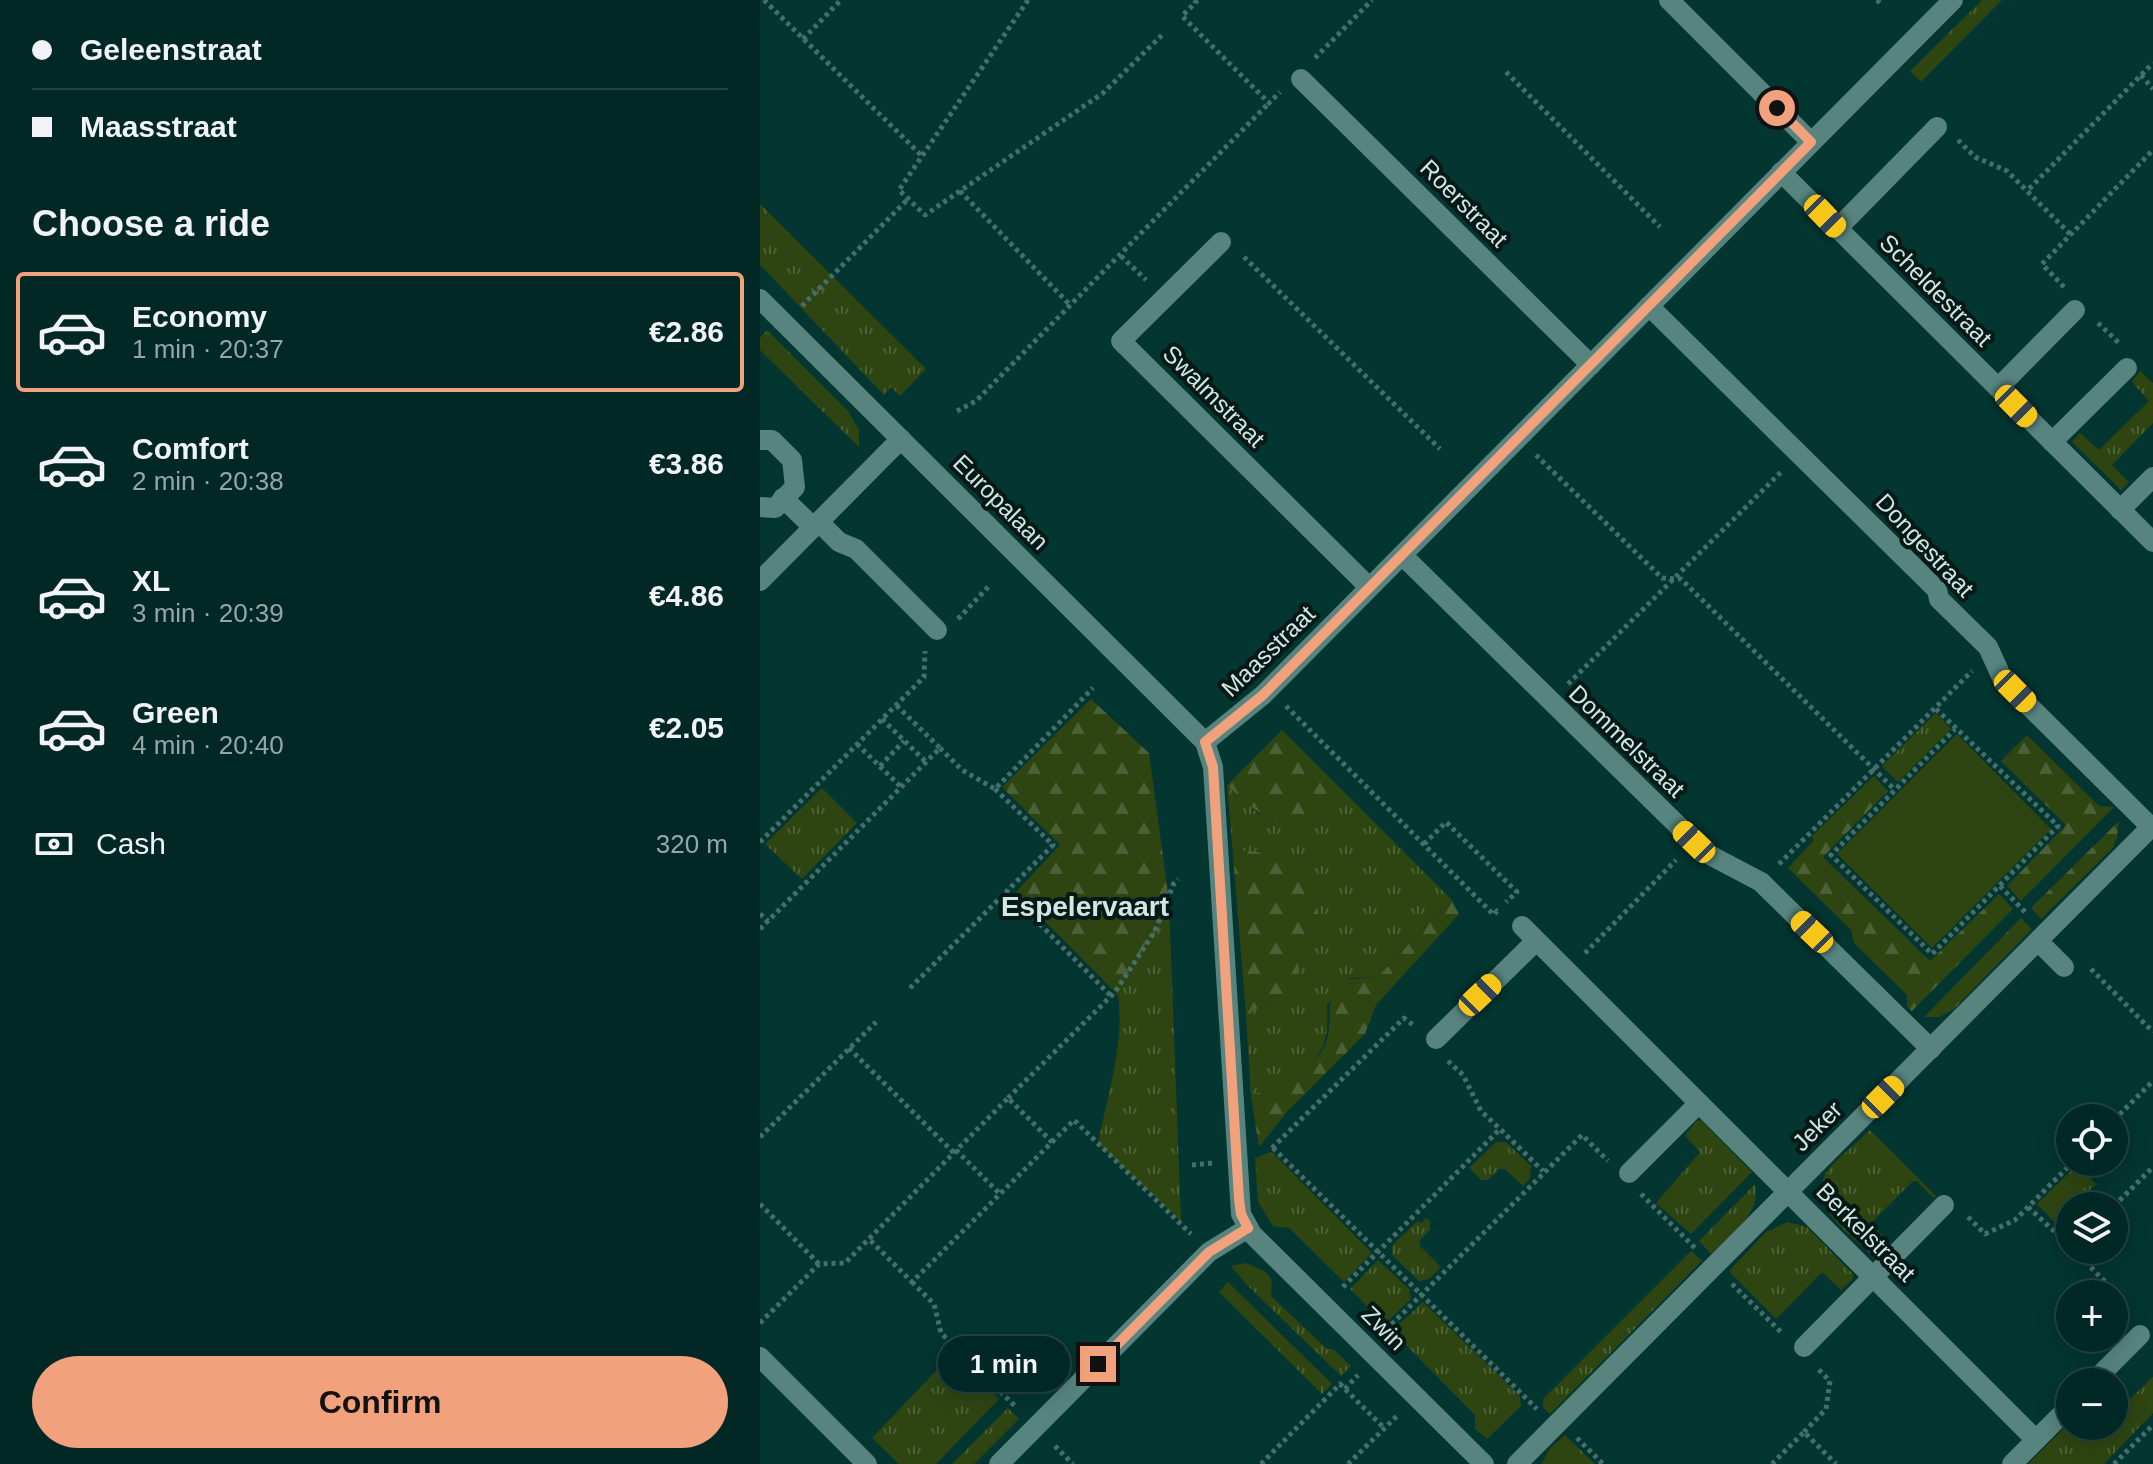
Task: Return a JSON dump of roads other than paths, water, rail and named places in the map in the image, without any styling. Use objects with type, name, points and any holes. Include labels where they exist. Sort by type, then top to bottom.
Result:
[{"type":"street","points":[[1669,0],[1811,142]]},
{"type":"street","name":"Maasstraat","points":[[1205,742],[1247,710],[1953,0]]},
{"type":"street","name":"Roerstraat","points":[[1299,77],[1591,365]]},
{"type":"street","points":[[1837,229],[1944,130]]},
{"type":"street","name":"Scheldestraat","points":[[1781,172],[2153,542]]},
{"type":"street","name":"Swalmstraat","points":[[1221,242],[1121,341],[1369,587]]},
{"type":"street","name":"Europalaan","points":[[760,299],[1205,742]]},
{"type":"street","name":"Dongestraat","points":[[1649,306],[1937,590],[1939,599],[1993,656],[2003,680],[2152,826]]},
{"type":"street","points":[[1998,388],[2075,310]]},
{"type":"street","points":[[2052,442],[2127,368]]},
{"type":"street","points":[[760,581],[901,439]]},
{"type":"street","points":[[760,440],[772,440],[792,460],[795,487],[775,508],[760,507]]},
{"type":"street","points":[[2120,510],[2153,477]]},
{"type":"street","points":[[783,498],[839,542],[856,549],[937,630]]},
{"type":"street","name":"Dommelstraat","points":[[1402,555],[1706,853],[1764,885],[1931,1049]]},
{"type":"street","points":[[999,1464],[1209,1252],[1248,1228],[1241,1214],[1239,1199],[1213,767],[1205,742]]},
{"type":"street","name":"Jeker","points":[[1517,1464],[2152,826]]},
{"type":"street","name":"Berkelstraat","points":[[1438,1046],[1521,928],[2036,1440]]},
{"type":"street","points":[[2038,941],[2074,964]]},
{"type":"street","points":[[1626,1176],[1699,1103]]},
{"type":"street","points":[[1801,1349],[1873,1276],[1951,1206]]},
{"type":"street","name":"Zwin","points":[[1248,1228],[1484,1464]]},
{"type":"street","points":[[2107,1368],[2140,1335]]},
{"type":"street","points":[[760,1357],[867,1464]]},
{"type":"street","points":[[2012,1464],[2056,1420]]},
{"type":"district","name":"Espelervaart","points":[[1085,906]]}]
